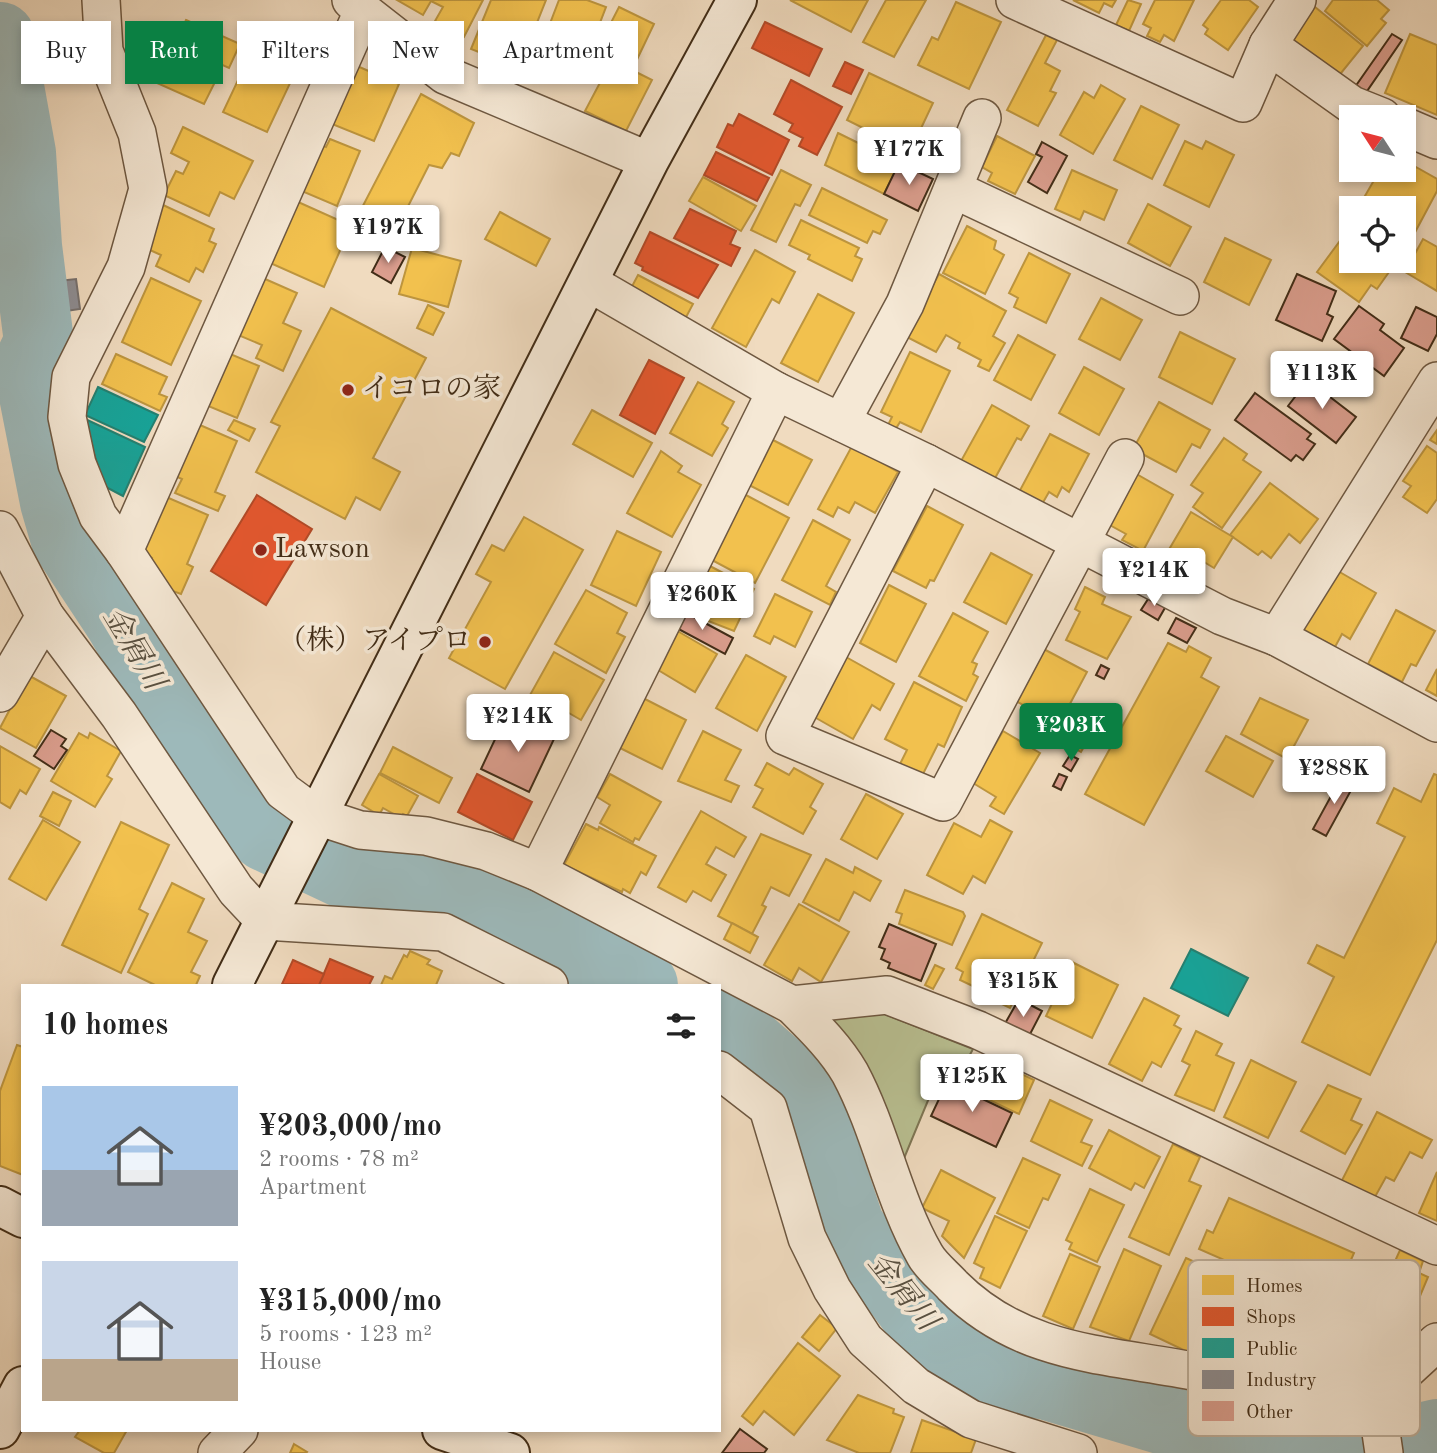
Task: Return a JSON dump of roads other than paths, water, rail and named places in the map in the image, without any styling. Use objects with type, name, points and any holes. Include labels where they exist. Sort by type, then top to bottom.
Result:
[{"type":"street","points":[[101,0],[104,51],[137,133],[148,189],[126,267],[71,377],[67,417],[77,464],[98,516],[283,791],[317,816],[360,830],[426,836],[486,851],[538,872],[792,1005],[824,1037],[849,1073],[877,1135],[898,1201],[926,1258],[963,1296],[999,1322],[1030,1339],[1096,1357],[1188,1371]]},
{"type":"street","points":[[233,984],[649,161],[737,0]]},
{"type":"street","points":[[1029,3],[1243,103],[1268,45],[1297,0]]},
{"type":"street","points":[[124,551],[357,5],[445,75],[649,161]]},
{"type":"street","points":[[1268,45],[1352,105]]},
{"type":"street","points":[[841,422],[905,304],[982,118]]},
{"type":"street","points":[[1416,131],[1437,140]]},
{"type":"street","points":[[953,189],[1180,296]]},
{"type":"street","points":[[588,282],[776,391],[926,463],[1081,545],[1222,615],[1277,637],[1437,723]]},
{"type":"street","points":[[1277,637],[1437,381]]},
{"type":"street","points":[[538,872],[776,391]]},
{"type":"street","points":[[926,463],[785,736],[943,802],[1125,458]]},
{"type":"street","points":[[0,530],[45,616],[119,715],[236,890],[265,921],[443,932],[547,984]]},
{"type":"street","points":[[0,693],[45,616]]},
{"type":"street","points":[[792,1005],[887,995],[978,1030],[1437,1246]]},
{"type":"street","points":[[721,1072],[768,1108],[807,1238],[832,1289],[865,1339],[916,1387],[971,1419],[1078,1453]]},
{"type":"street","points":[[0,1206],[21,1217]]},
{"type":"street","points":[[1420,1358],[1437,1342]]},
{"type":"street","points":[[0,1429],[21,1390]]},
{"type":"street","points":[[217,1453],[237,1432]]},
{"type":"street","points":[[448,1432],[510,1453]]},
{"type":"waterway","name":"金屑川","points":[[0,37],[21,153],[27,246],[39,342],[28,365],[55,502],[66,540],[120,622],[190,742],[265,836],[350,876],[486,905],[610,971],[641,984]]},
{"type":"waterway","name":"金屑川","points":[[721,1023],[733,1029],[804,1091],[850,1227],[926,1328],[993,1377],[1047,1385],[1188,1427]]},
{"type":"waterway","name":"金屑川","points":[[1354,1453],[1437,1434]]},
{"type":"waterway","name":"金屑川","points":[[1225,1436],[1320,1453]]},
{"type":"place","name":"イコロの家","points":[[348,390]]},
{"type":"place","name":"Lawson","points":[[261,550]]},
{"type":"place","name":"（株）アイプロ","points":[[485,642]]}]
